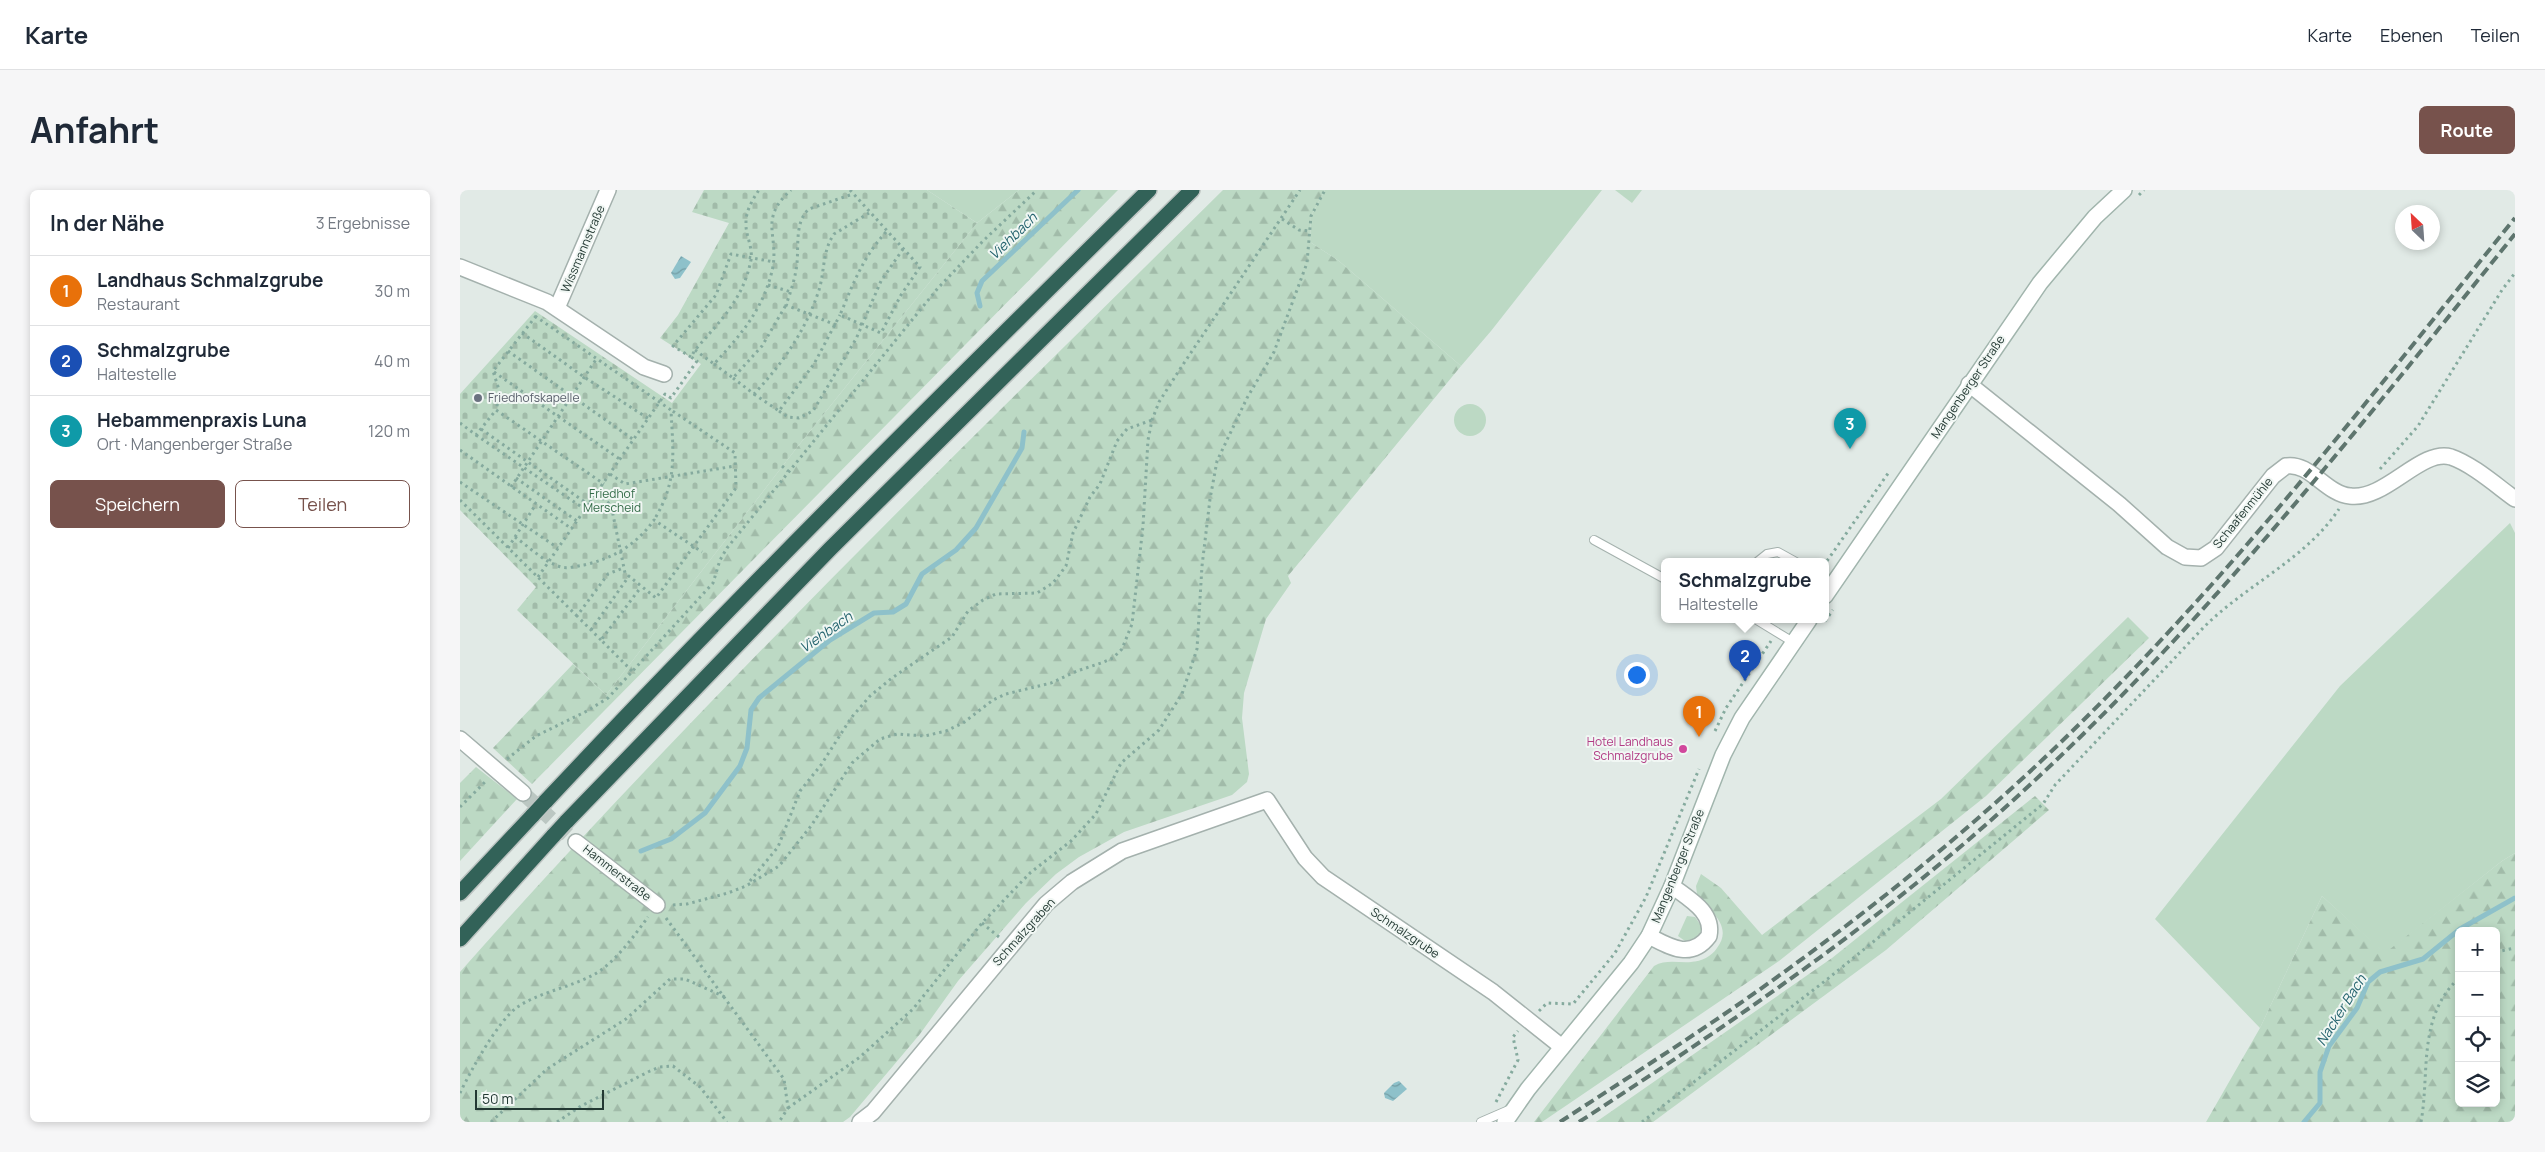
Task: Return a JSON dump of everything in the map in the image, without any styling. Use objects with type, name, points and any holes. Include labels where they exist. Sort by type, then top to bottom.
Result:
[{"type":"highway","points":[[460,893],[545,802],[854,483],[1149,190]]},
{"type":"highway","points":[[460,939],[566,822],[816,563],[1192,190]]},
{"type":"street","name":"Wissmannstraße","points":[[552,305],[608,190]]},
{"type":"street","name":"Mangenberger Straße","points":[[1829,592],[1969,384],[2056,262],[2095,217],[2131,193]]},
{"type":"street","name":"Wissmannstraße","points":[[460,267],[552,305],[644,367],[664,374]]},
{"type":"street","name":"Schaafenmühle","points":[[1969,384],[2091,481],[2167,547],[2185,557],[2201,558],[2216,548],[2272,476],[2286,466],[2300,468],[2346,496]]},
{"type":"street","points":[[2346,496],[2362,496],[2376,491],[2431,459],[2442,456],[2459,461],[2515,499]]},
{"type":"street","name":"Mangenberger Straße","points":[[1505,1122],[1562,1047],[1631,963],[1649,936],[1672,886],[1723,754],[1742,718],[1806,623]]},
{"type":"street","points":[[460,740],[523,793]]},
{"type":"street","name":"Schmalzgrube","points":[[1267,800],[1306,858],[1328,882],[1493,992],[1562,1047]]},
{"type":"street","name":"Schmalzgraben","points":[[860,1122],[873,1112],[1046,904],[1099,863],[1122,851],[1267,800]]},
{"type":"street","name":"Hammerstraße","points":[[576,842],[657,905]]},
{"type":"street","points":[[1649,936],[1676,950],[1697,948],[1709,936],[1710,923],[1708,917],[1672,886]]},
{"type":"lane","points":[[1594,540],[1661,577]]},
{"type":"lane","points":[[1763,558],[1773,552],[1782,553],[1790,558]]},
{"type":"lane","points":[[1762,623],[1793,642]]},
{"type":"lane","points":[[1484,1121],[1515,1108]]},
{"type":"path","points":[[691,357],[731,308],[742,289],[751,258],[751,245],[745,222],[751,202],[759,190]]},
{"type":"path","points":[[714,364],[748,326],[758,308],[768,284],[774,262],[775,246],[771,217],[782,199],[791,190]]},
{"type":"path","points":[[840,315],[882,333],[901,295],[920,267],[886,232],[850,190]]},
{"type":"path","points":[[460,807],[495,770],[536,736],[587,711],[608,698],[713,583],[720,560],[727,548],[788,471],[951,274],[1037,190]]},
{"type":"path","points":[[657,905],[687,904],[746,886],[786,860],[811,826],[852,763],[880,739],[897,734],[925,736],[946,731],[964,723],[993,700],[1006,694],[1051,683],[1076,671],[1102,664],[1113,658],[1122,649],[1132,624],[1143,526],[1148,440],[1152,420],[1159,402],[1180,368],[1300,190]]},
{"type":"path","points":[[779,1122],[788,1108],[860,1057],[891,1031],[913,1009],[982,923],[1030,873],[1075,837],[1096,814],[1122,763],[1158,730],[1182,694],[1197,649],[1202,566],[1210,499],[1218,461],[1247,398],[1274,352],[1307,263],[1311,216],[1325,190]]},
{"type":"path","points":[[2131,193],[2144,190]]},
{"type":"path","points":[[733,378],[762,346],[786,305],[796,269],[800,224],[804,214],[816,206],[853,194]]},
{"type":"path","points":[[754,394],[783,360],[809,315],[820,288],[826,248],[830,240],[834,234],[869,213]]},
{"type":"path","points":[[1282,219],[1298,230],[1310,230]]},
{"type":"path","points":[[778,411],[814,364],[836,325],[858,270],[871,248],[886,232]]},
{"type":"path","points":[[695,350],[778,411],[788,417],[799,418],[813,411],[848,355],[881,281],[903,249]]},
{"type":"path","points":[[538,577],[665,394],[671,398],[697,361],[673,346],[716,295],[731,254],[774,262]]},
{"type":"path","points":[[2379,470],[2418,426],[2502,290],[2515,273]]},
{"type":"path","points":[[768,284],[791,292]]},
{"type":"path","points":[[493,371],[536,316],[552,305]]},
{"type":"path","points":[[786,305],[836,325]]},
{"type":"path","points":[[536,316],[735,453],[736,488],[656,598],[641,587],[623,568],[611,505],[597,494]]},
{"type":"path","points":[[522,333],[584,377],[649,419]]},
{"type":"path","points":[[508,351],[634,440]]},
{"type":"path","points":[[511,487],[597,358]]},
{"type":"path","points":[[476,435],[496,410],[500,393],[493,371]]},
{"type":"path","points":[[493,371],[620,460]]},
{"type":"path","points":[[496,410],[604,484]]},
{"type":"path","points":[[515,537],[560,567],[573,567],[619,553],[637,540],[654,520],[665,500],[673,475],[671,410]]},
{"type":"path","points":[[746,886],[778,847],[800,791],[851,718],[870,696],[892,678],[952,637],[968,611],[983,600],[996,594],[1037,593],[1053,583],[1066,566],[1073,533],[1090,496],[1100,484],[1117,441],[1127,429],[1152,420]]},
{"type":"path","points":[[460,423],[586,510]]},
{"type":"path","points":[[481,429],[589,505]]},
{"type":"path","points":[[460,450],[572,529]]},
{"type":"path","points":[[610,474],[625,484],[735,466]]},
{"type":"path","points":[[782,466],[788,471]]},
{"type":"path","points":[[516,478],[577,521]]},
{"type":"path","points":[[460,482],[558,548]]},
{"type":"path","points":[[1642,1122],[1825,981],[2043,804],[2056,786],[2204,627],[2223,608],[2313,539],[2338,510],[2346,496]]},
{"type":"path","points":[[460,500],[632,670]]},
{"type":"path","points":[[508,548],[536,504]]},
{"type":"path","points":[[654,520],[702,552]]},
{"type":"path","points":[[576,616],[608,574],[623,568]]},
{"type":"path","points":[[591,630],[629,576]]},
{"type":"path","points":[[602,640],[641,587]]},
{"type":"path","points":[[1714,734],[1726,708],[1778,632]]},
{"type":"path","points":[[1484,1121],[1518,1060],[1513,1037],[1547,1003],[1573,1004],[1615,953],[1646,897],[1699,768]]},
{"type":"path","points":[[657,905],[784,1079],[788,1108]]},
{"type":"path","points":[[460,1093],[467,1078],[508,1015],[518,1007],[554,990],[595,975],[633,937],[657,905]]},
{"type":"path","points":[[982,923],[1010,946]]},
{"type":"path","points":[[2500,951],[2515,948]]},
{"type":"path","points":[[490,1122],[547,1069],[626,1019],[670,979],[685,979],[725,997]]},
{"type":"path","points":[[2421,1122],[2429,1034],[2441,1004],[2455,984]]},
{"type":"path","points":[[557,1122],[581,1106],[650,1071],[660,1067],[673,1066],[700,1087],[728,1122]]},
{"type":"green space","name":"Friedhof Merscheid","points":[[704,190],[927,190],[977,223],[795,450],[606,695],[517,610],[536,587],[460,510],[460,394],[535,311],[672,403],[701,364],[660,338],[678,315],[729,223],[692,212]]},
{"type":"green space","points":[[927,190],[1019,190],[977,223]]},
{"type":"green space","points":[[1019,190],[1118,190],[532,784],[493,748],[573,664],[606,695],[795,450],[977,223]]},
{"type":"green space","points":[[1223,190],[1325,190],[1311,216],[1310,242],[1339,261],[1461,366],[1288,576],[1291,583],[1266,619],[1244,693],[1242,718],[1249,774],[1247,782],[1232,795],[1124,832],[1079,857],[1056,874],[1026,903],[958,981],[920,1034],[850,1117],[843,1122],[460,1122],[460,972],[645,771],[739,673],[932,478]]},
{"type":"green space","points":[[1325,190],[1602,190],[1491,331],[1461,366],[1339,261],[1310,242],[1311,216]]},
{"type":"green space","points":[[1615,190],[1642,190],[1632,203]]},
{"type":"green space","points":[[1470,404],[1482,408],[1486,420],[1482,432],[1470,436],[1458,432],[1454,420],[1458,408]]},
{"type":"green space","points":[[2510,523],[2515,533],[2515,853],[2502,861],[2385,954],[2322,896],[2260,1028],[2155,919],[2340,686]]},
{"type":"green space","points":[[2128,617],[2149,638],[1986,796],[1779,961],[1542,1122],[1534,1122],[1654,966],[1668,962],[1699,961],[1715,951],[1722,940],[1723,933],[1718,919],[1697,894],[1696,886],[1701,874],[1721,888],[1762,935],[1941,799]]},
{"type":"green space","points":[[476,767],[517,799],[460,861],[460,783]]},
{"type":"green space","points":[[2035,796],[2049,810],[1886,950],[1653,1122],[1596,1122],[1832,958]]},
{"type":"green space","points":[[2515,853],[2515,1122],[2206,1122],[2260,1028],[2322,896],[2385,953],[2502,861]]},
{"type":"green space","points":[[1687,916],[1695,917],[1702,927],[1700,935],[1694,941],[1685,941],[1678,936]]},
{"type":"water","points":[[681,256],[691,262],[680,278],[675,279],[671,273]]},
{"type":"water","points":[[1399,1081],[1407,1089],[1393,1101],[1385,1098],[1384,1093],[1394,1083]]},
{"type":"waterway","name":"Viehbach","points":[[980,306],[977,293],[982,281],[1078,190]]},
{"type":"waterway","name":"Viehbach","points":[[641,851],[671,839],[705,813],[740,766],[747,748],[751,710],[759,698],[830,640],[874,613],[893,612],[906,604],[922,574],[956,550],[976,528],[1022,448],[1024,432]]},
{"type":"waterway","name":"Nacker Bach","points":[[2304,1122],[2320,1103],[2320,1072],[2329,1046],[2357,1008],[2368,982],[2380,972],[2423,959],[2460,929],[2515,898]]},
{"type":"tunnel","points":[[523,793],[576,842]]},
{"type":"railway","points":[[1560,1122],[1710,1024],[1828,940],[1928,861],[2024,777],[2156,646],[2219,577],[2339,435],[2515,218]]},
{"type":"railway","points":[[1579,1122],[1697,1044],[1814,962],[1926,875],[2033,782],[2099,719],[2224,586],[2342,447],[2515,234]]},
{"type":"place","name":"Friedhofskapelle","points":[[478,398]]},
{"type":"place","name":"Hebammenpraxis Luna","points":[[1850,449]]},
{"type":"place","name":"Schmalzgrube","points":[[1745,681]]},
{"type":"place","name":"Landhaus Schmalzgrube","points":[[1699,737]]},
{"type":"place","name":"Hotel Landhaus Schmalzgrube","points":[[1683,749]]}]
